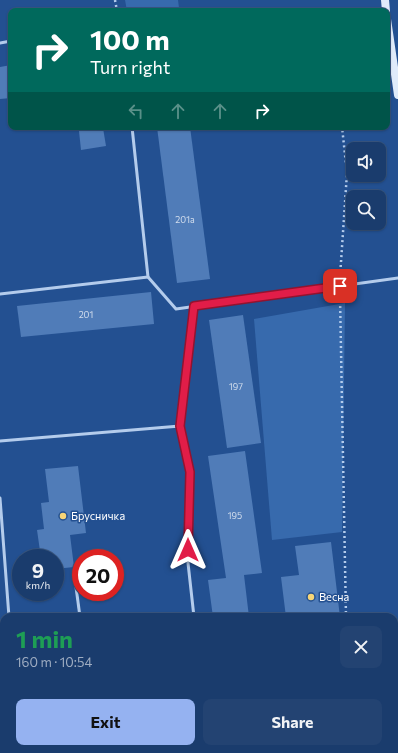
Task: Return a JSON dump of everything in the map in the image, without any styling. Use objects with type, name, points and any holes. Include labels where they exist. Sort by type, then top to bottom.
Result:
[{"type":"main road","points":[[390,49],[398,95]]},
{"type":"lane","points":[[132,130],[148,277],[176,309],[398,278]]},
{"type":"lane","points":[[0,294],[148,277]]},
{"type":"lane","points":[[194,306],[180,426],[190,472],[188,563],[194,613]]},
{"type":"lane","points":[[0,441],[180,426]]},
{"type":"lane","points":[[0,498],[9,613]]},
{"type":"lane","points":[[78,601],[79,613]]},
{"type":"path","points":[[342,130],[347,173],[340,286],[346,613]]},
{"type":"shaded area","points":[[125,0],[178,0],[179,8],[126,8]]},
{"type":"shaded area","points":[[345,303],[342,532],[272,540],[254,319]]},
{"type":"building","points":[[8,66],[8,98],[0,99],[0,67]]},
{"type":"building","points":[[103,130],[106,146],[81,150],[79,131]]},
{"type":"building","points":[[157,130],[190,130],[210,279],[177,283]]},
{"type":"building","points":[[151,292],[154,324],[21,337],[17,306]]},
{"type":"building","points":[[243,315],[261,443],[227,448],[209,320]]},
{"type":"building","points":[[245,451],[262,573],[244,575],[249,613],[212,613],[208,580],[226,578],[208,456]]},
{"type":"building","name":"Брусничка","points":[[78,466],[86,533],[70,535],[72,567],[64,568],[64,549],[40,549],[37,530],[44,529],[41,503],[49,502],[45,469]]},
{"type":"building","name":"Весна","points":[[331,542],[340,613],[286,613],[281,577],[299,575],[295,546]]},
{"type":"place","name":"Брусничка","points":[[63,516]]},
{"type":"place","name":"Весна","points":[[311,597]]},
{"type":"route","points":[[188,550],[190,472],[180,426],[194,306],[340,286]]}]
